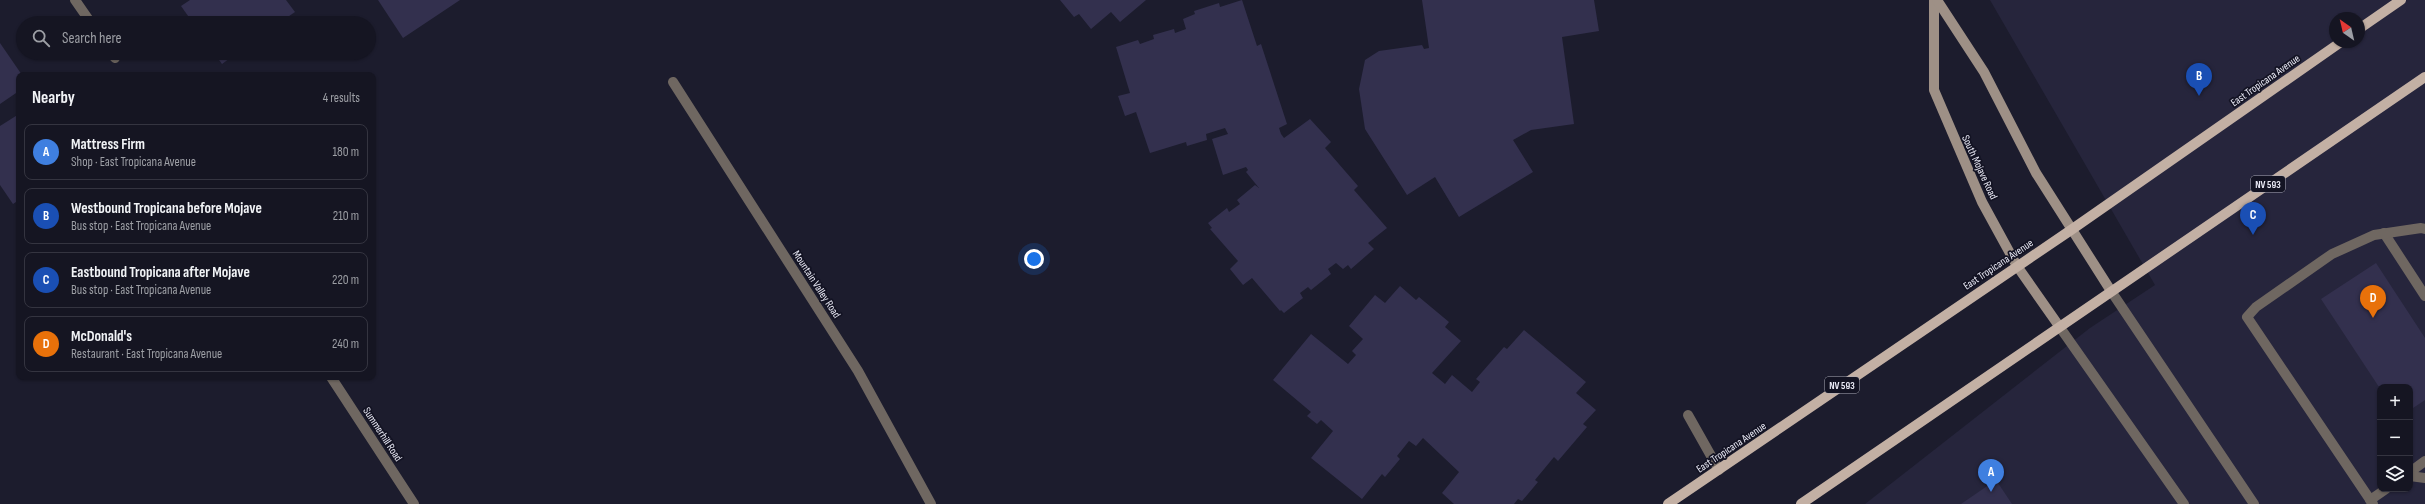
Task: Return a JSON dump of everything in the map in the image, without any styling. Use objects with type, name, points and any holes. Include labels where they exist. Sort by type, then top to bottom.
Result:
[{"type":"main road","points":[[2365,25],[2401,0]]},
{"type":"main road","name":"East Tropicana Avenue","points":[[1668,504],[2071,230],[2332,48]]},
{"type":"main road","name":"NV 593","points":[[1801,504],[2425,77]]},
{"type":"street","points":[[75,0],[86,16]]},
{"type":"street","name":"South Mojave Road","points":[[1935,0],[1984,72],[2018,142],[2071,230],[2111,292]]},
{"type":"street","name":"South Mojave Road","points":[[1935,0],[1934,90],[1968,173],[2017,266],[2059,326]]},
{"type":"street","name":"Mountain Valley Road","points":[[673,82],[858,371],[931,504]]},
{"type":"street","points":[[2383,492],[2372,502],[2247,316],[2256,307],[2332,254],[2374,235],[2421,228],[2425,229]]},
{"type":"street","points":[[2384,233],[2425,296]]},
{"type":"street","points":[[2111,292],[2254,504]]},
{"type":"street","points":[[2059,326],[2184,504]]},
{"type":"street","name":"Summerhill Road","points":[[333,380],[414,504]]},
{"type":"street","points":[[1688,416],[1719,470]]},
{"type":"street","points":[[2413,470],[2425,461]]},
{"type":"street","points":[[2413,476],[2425,478]]},
{"type":"shaded area","points":[[1990,0],[2425,0],[2425,504],[1865,504],[2090,328],[2155,285]]},
{"type":"building","points":[[190,0],[286,0],[295,12],[289,16],[188,16],[181,6]]},
{"type":"building","points":[[378,0],[460,0],[403,38]]},
{"type":"building","points":[[1060,0],[1146,0],[1120,22],[1111,12],[1091,29],[1079,14],[1074,17]]},
{"type":"building","points":[[1242,0],[1257,46],[1261,44],[1287,124],[1279,128],[1281,134],[1284,138],[1310,119],[1331,142],[1325,148],[1358,186],[1354,190],[1387,228],[1368,243],[1374,249],[1351,269],[1348,265],[1343,269],[1336,263],[1328,269],[1331,274],[1311,290],[1308,287],[1300,293],[1303,298],[1284,313],[1281,310],[1280,311],[1252,278],[1243,285],[1230,269],[1238,261],[1210,229],[1212,228],[1208,223],[1227,208],[1229,212],[1240,204],[1237,200],[1255,185],[1259,188],[1246,172],[1248,170],[1246,167],[1223,175],[1212,139],[1228,134],[1225,128],[1206,134],[1207,140],[1187,146],[1186,142],[1150,153],[1136,112],[1125,116],[1118,96],[1130,93],[1116,47],[1138,40],[1140,44],[1154,39],[1153,35],[1174,29],[1175,33],[1186,29],[1183,19],[1195,14],[1194,11],[1219,3],[1220,7]]},
{"type":"building","points":[[1422,0],[1594,0],[1599,31],[1562,37],[1574,124],[1531,130],[1513,140],[1533,172],[1459,217],[1435,177],[1407,195],[1365,129],[1359,89],[1365,60],[1379,51],[1422,45],[1424,49],[1429,48]]},
{"type":"building","points":[[0,43],[20,72],[16,72],[16,93],[0,104]]},
{"type":"building","points":[[219,60],[227,60],[222,64]]},
{"type":"building","points":[[16,116],[16,202],[13,204],[0,185],[0,126]]},
{"type":"building","points":[[2376,263],[2425,338],[2425,400],[2413,408],[2413,384],[2377,384],[2321,299]]},
{"type":"building","points":[[1400,286],[1416,300],[1419,297],[1449,322],[1445,327],[1461,341],[1432,373],[1445,384],[1452,375],[1472,392],[1480,382],[1476,379],[1504,347],[1507,349],[1524,330],[1586,382],[1576,393],[1596,410],[1583,424],[1587,427],[1558,461],[1554,457],[1535,480],[1538,482],[1522,501],[1518,499],[1514,504],[1454,504],[1442,493],[1459,472],[1423,438],[1416,446],[1409,441],[1397,456],[1400,459],[1385,477],[1382,474],[1362,499],[1311,458],[1333,431],[1321,420],[1317,424],[1307,416],[1311,412],[1273,380],[1311,334],[1348,364],[1356,355],[1352,351],[1363,339],[1349,326],[1375,295],[1385,303]]},
{"type":"building","points":[[1996,480],[2012,504],[1961,504]]},
{"type":"place","name":"Westbound Tropicana before Mojave","points":[[2199,96]]},
{"type":"place","name":"Eastbound Tropicana after Mojave","points":[[2253,235]]},
{"type":"place","name":"McDonald's","points":[[2373,318]]},
{"type":"place","name":"Mattress Firm","points":[[1991,492]]}]
